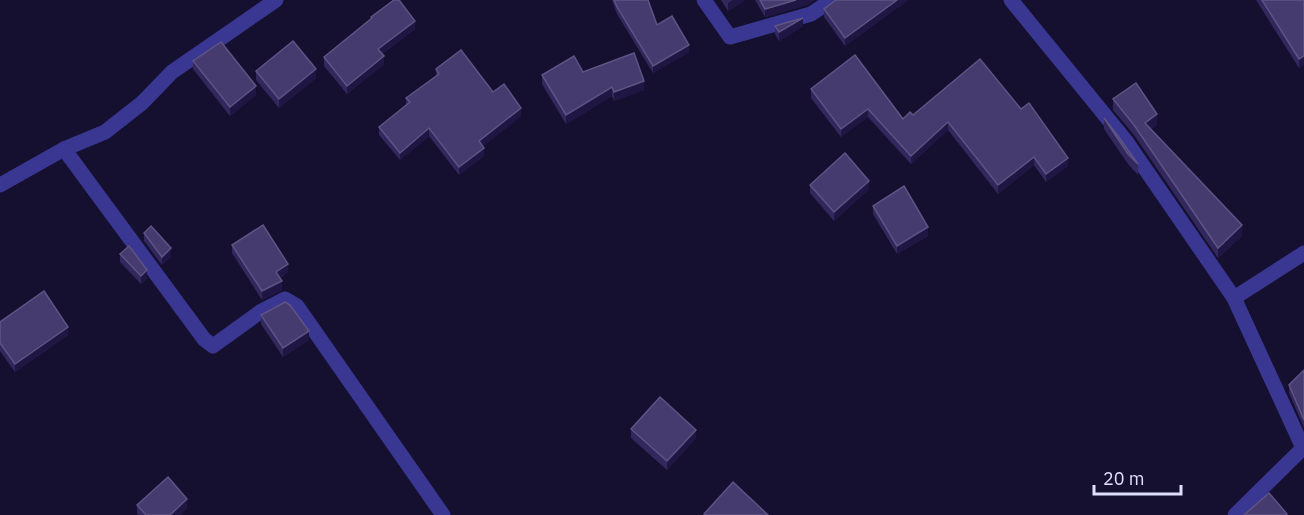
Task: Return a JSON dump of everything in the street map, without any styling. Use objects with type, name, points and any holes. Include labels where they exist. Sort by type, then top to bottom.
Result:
[{"type":"street","points":[[0,185],[64,149],[105,132],[142,103],[172,72],[276,0]]},
{"type":"street","points":[[705,0],[730,37],[811,14],[832,0]]},
{"type":"street","points":[[1011,0],[1126,141],[1234,298],[1304,449],[1234,515]]},
{"type":"street","points":[[64,149],[204,339],[213,346],[260,312],[285,299],[297,306],[443,515]]},
{"type":"street","points":[[1234,298],[1304,253]]},
{"type":"building","points":[[394,0],[399,0],[415,21],[378,49],[384,56],[347,86],[324,57]]},
{"type":"building","points":[[614,0],[648,0],[657,25],[672,16],[689,45],[653,66]]},
{"type":"building","points":[[760,0],[796,0],[765,9]]},
{"type":"building","points":[[836,0],[897,0],[845,38],[824,9]]},
{"type":"building","points":[[1262,0],[1304,0],[1304,56],[1299,59]]},
{"type":"building","points":[[803,18],[779,32],[775,26]]},
{"type":"building","points":[[293,41],[316,69],[279,99],[256,71]]},
{"type":"building","points":[[221,42],[256,86],[230,107],[193,61]]},
{"type":"building","points":[[461,50],[493,92],[504,84],[521,108],[479,141],[484,148],[459,167],[429,128],[400,153],[379,127],[410,102],[406,98],[439,74],[436,69]]},
{"type":"building","points":[[634,53],[644,81],[614,92],[612,87],[566,115],[542,75],[574,56],[583,72]]},
{"type":"building","points":[[855,55],[903,119],[910,112],[913,115],[980,59],[1021,109],[1029,103],[1068,158],[1046,174],[1034,157],[998,185],[948,122],[911,156],[868,109],[841,129],[811,89]]},
{"type":"building","points":[[1136,83],[1157,114],[1145,123],[1242,225],[1218,248],[1134,125],[1113,99]]},
{"type":"building","points":[[1104,118],[1118,136],[1138,164],[1128,154]]},
{"type":"building","points":[[845,153],[869,181],[834,212],[810,185]]},
{"type":"building","points":[[904,186],[928,227],[897,246],[873,206]]},
{"type":"building","points":[[263,225],[288,264],[276,272],[282,281],[262,291],[232,245]]},
{"type":"building","points":[[151,226],[171,248],[162,257],[144,233]]},
{"type":"building","points":[[129,246],[147,270],[141,276],[120,254]]},
{"type":"building","points":[[44,291],[68,327],[15,364],[0,343],[0,322]]},
{"type":"building","points":[[285,302],[290,305],[309,331],[283,348],[261,315]]},
{"type":"building","points":[[1304,370],[1304,420],[1289,385]]},
{"type":"building","points":[[660,397],[696,430],[667,461],[631,429]]},
{"type":"building","points":[[168,477],[187,499],[170,515],[146,515],[137,505]]},
{"type":"building","points":[[733,482],[768,515],[705,515]]},
{"type":"building","points":[[1269,493],[1286,515],[1244,515]]}]
